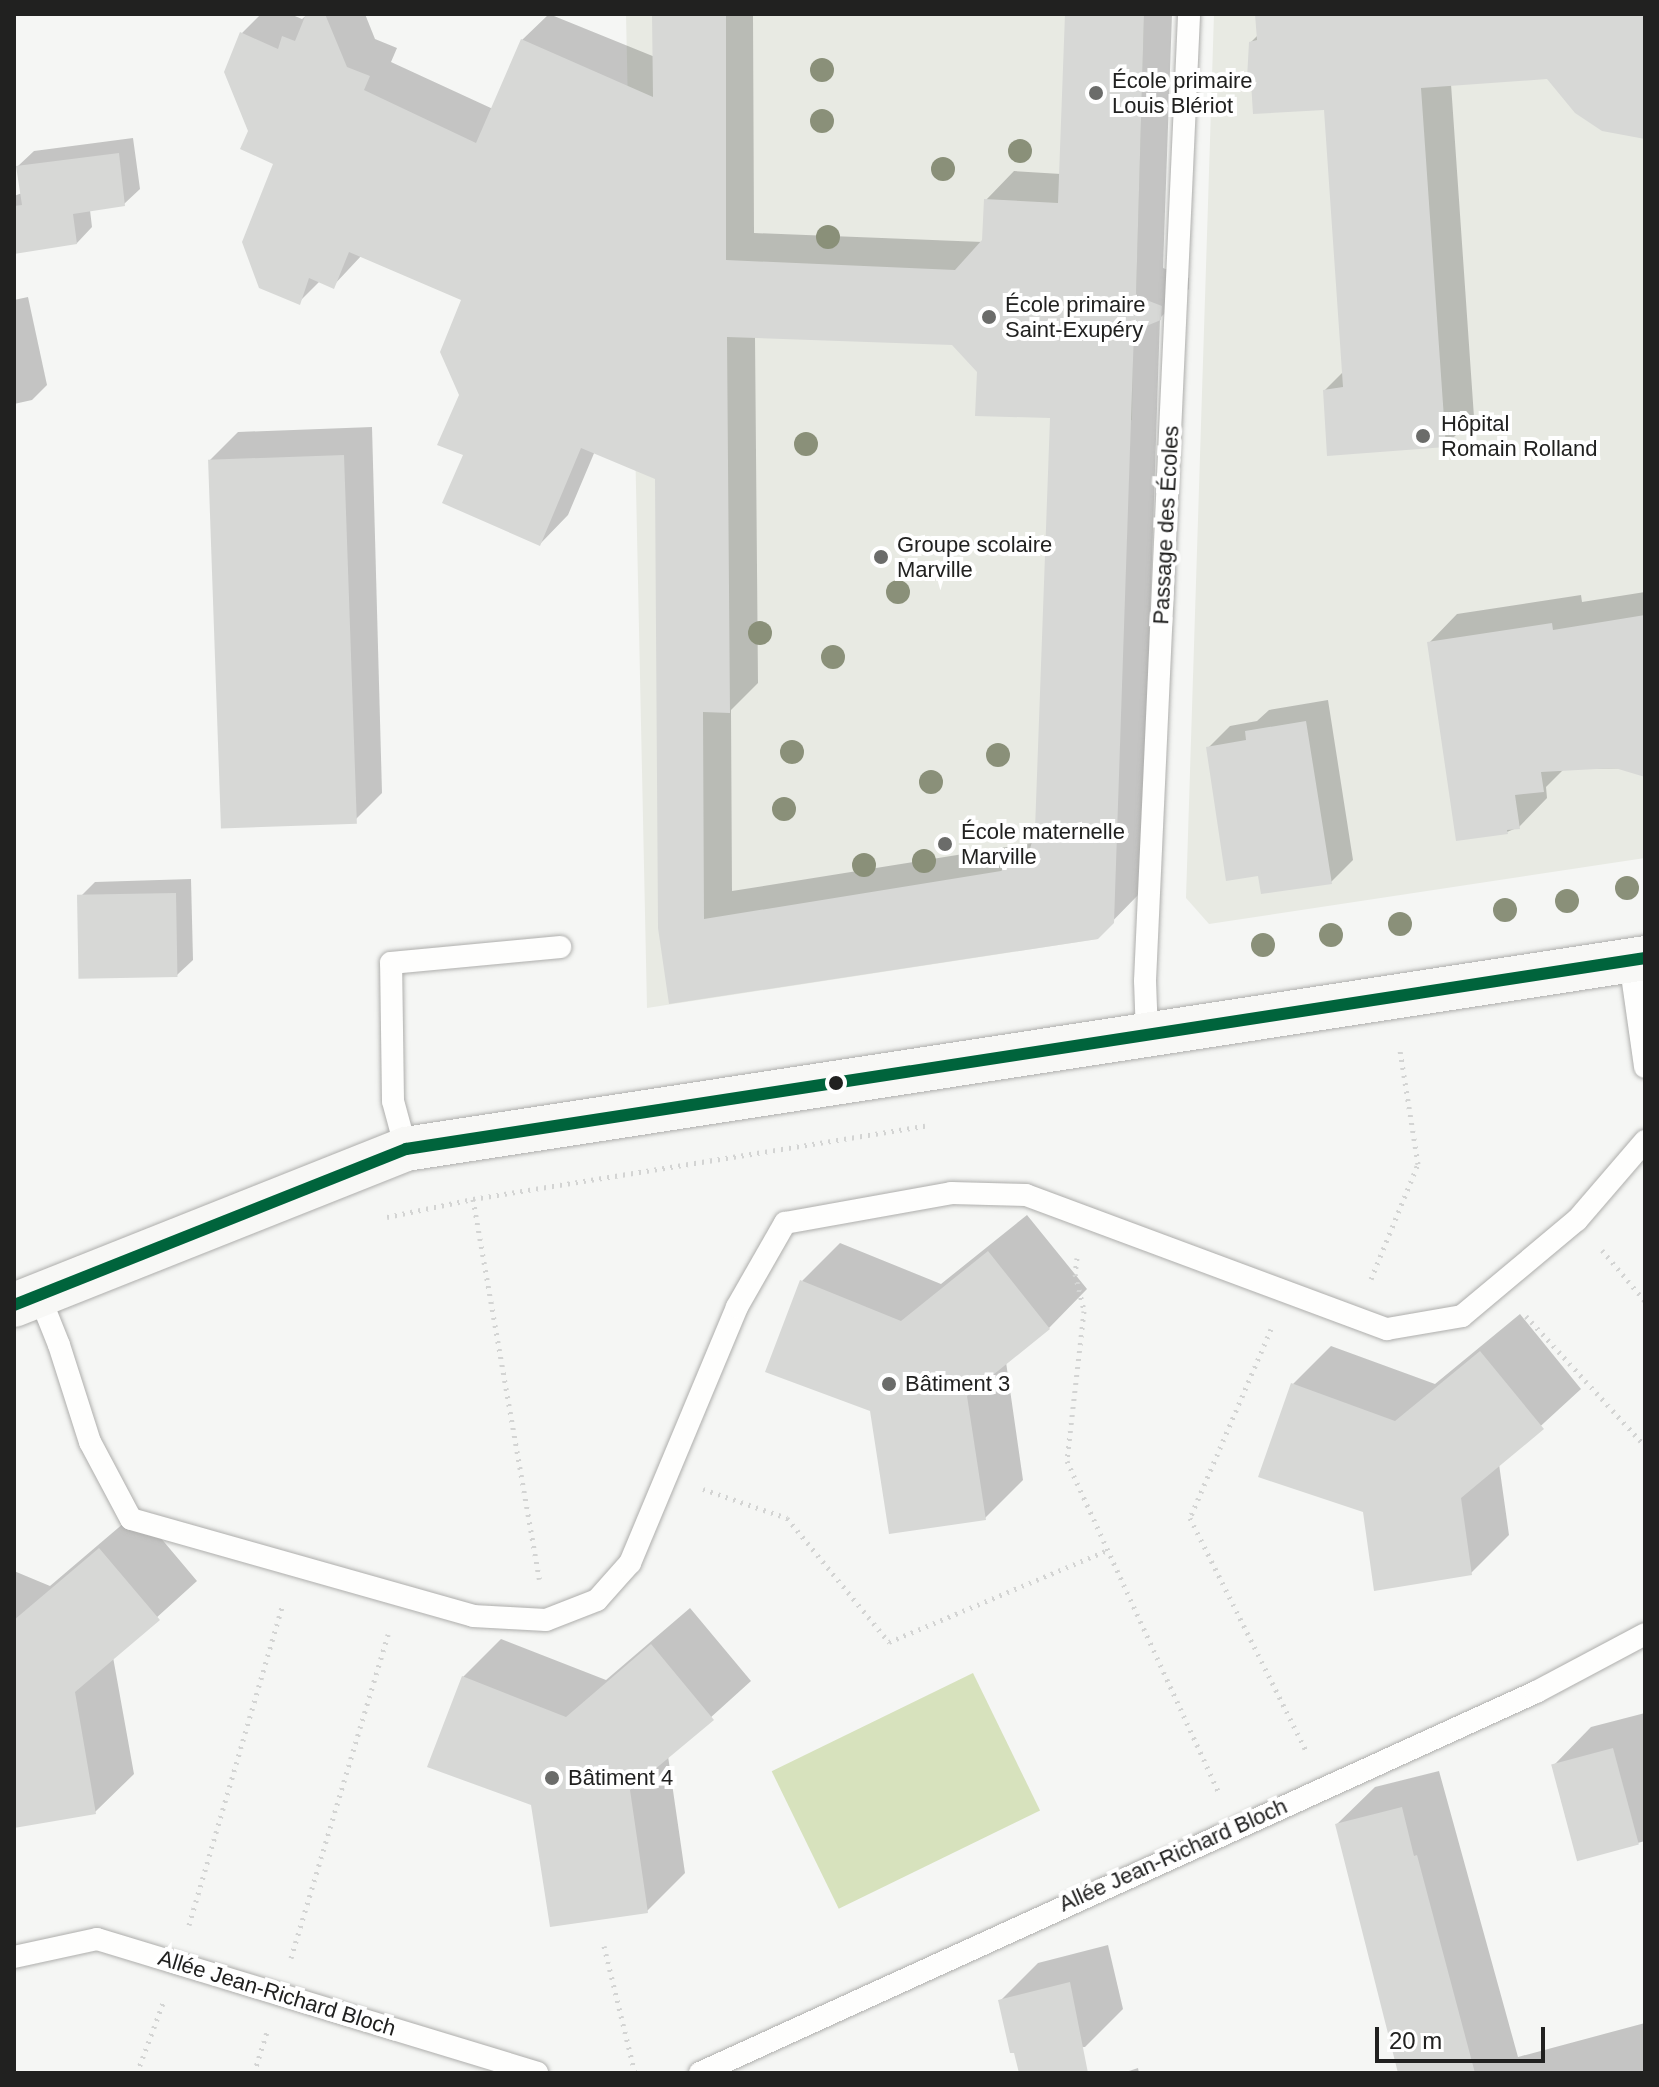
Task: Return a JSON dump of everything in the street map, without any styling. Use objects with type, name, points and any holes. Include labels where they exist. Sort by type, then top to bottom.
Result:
[{"type":"street","points":[[26,1300],[406,1149],[1638,960]]},
{"type":"lane","name":"Passage des Écoles","points":[[1147,1035],[1145,981],[1189,14]]},
{"type":"lane","points":[[406,1149],[393,1101],[391,963],[560,947]]},
{"type":"lane","points":[[1638,960],[1645,1067]]},
{"type":"lane","points":[[26,1300],[59,1345],[90,1442],[131,1519],[473,1616],[546,1620],[597,1600],[630,1563],[737,1307],[785,1223],[951,1193],[1026,1195],[1387,1329],[1462,1316],[1577,1220],[1645,1141]]},
{"type":"lane","name":"Allée Jean-Richard Bloch","points":[[700,2073],[1235,1826],[1536,1692],[1645,1634]]},
{"type":"lane","name":"Allée Jean-Richard Bloch","points":[[14,1957],[97,1939],[537,2073]]},
{"type":"path","points":[[1387,1052],[1415,1048]]},
{"type":"path","points":[[1356,1318],[1418,1164],[1400,1050]]},
{"type":"path","points":[[374,1222],[402,1211],[926,1125]]},
{"type":"path","points":[[473,1199],[546,1620]]},
{"type":"path","points":[[1082,1217],[1075,1274],[1084,1311],[1067,1461],[1235,1826]]},
{"type":"path","points":[[1577,1220],[1645,1301]]},
{"type":"path","points":[[1499,1286],[1645,1446]]},
{"type":"path","points":[[1287,1293],[1190,1518],[1324,1788]]},
{"type":"path","points":[[666,1477],[787,1518],[889,1642],[1108,1550]]},
{"type":"path","points":[[137,2073],[177,1963],[294,1566]]},
{"type":"path","points":[[254,2073],[399,1595]]},
{"type":"path","points":[[604,1946],[635,2073]]},
{"type":"shaded area","name":"Groupe scolaire Marville","points":[[626,14],[1144,14],[1136,295],[1146,300],[1144,326],[1133,331],[1132,420],[1129,421],[1098,939],[647,1008]]},
{"type":"shaded area","name":"Hôpital Romain Rolland","points":[[1214,14],[1645,14],[1645,858],[1209,924],[1186,898]]},
{"type":"green space","points":[[973,1673],[1040,1811],[839,1909],[772,1771]]},
{"type":"building","points":[[306,14],[325,14],[347,67],[370,76],[364,90],[476,143],[521,39],[653,97],[652,14],[726,14],[726,260],[955,270],[982,240],[984,199],[1058,203],[1065,14],[1144,14],[1136,296],[1162,306],[1161,320],[1134,331],[1114,923],[1098,939],[669,1004],[658,928],[655,479],[581,448],[540,546],[442,503],[463,455],[437,445],[459,395],[440,352],[461,300],[349,252],[334,289],[309,278],[300,305],[259,288],[242,242],[273,164],[240,149],[248,131],[224,72],[240,32],[278,49],[282,36],[295,41]],"holes":[[[727,337],[952,345],[977,372],[975,416],[1050,418],[1035,830],[1030,849],[1001,871],[704,919],[703,712],[730,713]]]},
{"type":"building","points":[[1255,14],[1645,14],[1645,139],[1602,131],[1575,113],[1547,79],[1421,88],[1446,447],[1327,456],[1323,390],[1343,387],[1324,110],[1253,114],[1251,82],[1247,79],[1249,42],[1257,40]]},
{"type":"building","points":[[119,153],[125,206],[73,214],[77,244],[14,254],[14,206],[22,205],[16,166]]},
{"type":"building","points":[[344,455],[357,824],[221,829],[208,460]]},
{"type":"building","points":[[1645,615],[1645,777],[1615,768],[1541,772],[1544,792],[1515,795],[1520,829],[1507,830],[1508,834],[1456,841],[1427,642],[1552,623],[1553,630]]},
{"type":"building","points":[[1306,721],[1332,884],[1261,894],[1258,876],[1226,881],[1206,747],[1246,740],[1245,731]]},
{"type":"building","points":[[176,893],[177,977],[78,979],[77,895]]},
{"type":"building","name":"Bâtiment 3","points":[[988,1251],[1050,1329],[967,1396],[986,1520],[889,1534],[870,1411],[765,1372],[800,1280],[901,1321]]},
{"type":"building","points":[[1480,1351],[1544,1429],[1461,1498],[1472,1575],[1374,1591],[1363,1512],[1258,1477],[1291,1383],[1395,1421]]},
{"type":"building","points":[[99,1548],[160,1620],[75,1692],[96,1814],[14,1828],[14,1620]]},
{"type":"building","name":"Bâtiment 4","points":[[651,1644],[714,1720],[630,1790],[648,1913],[550,1927],[531,1805],[427,1767],[462,1676],[566,1717]]},
{"type":"building","points":[[1613,1748],[1639,1845],[1577,1861],[1551,1765]]},
{"type":"building","points":[[1402,1807],[1475,2073],[1398,2073],[1335,1824]]},
{"type":"building","points":[[1070,1982],[1088,2073],[1019,2073],[1014,2053],[1010,2053],[998,2000]]},
{"type":"transit line","points":[[14,1305],[406,1149],[1645,958]]},
{"type":"place","name":"École primaire Louis Blériot","points":[[1096,93]]},
{"type":"place","name":"École primaire Saint-Exupéry","points":[[989,317]]},
{"type":"place","name":"Hôpital Romain Rolland","points":[[1423,436]]},
{"type":"place","name":"Groupe scolaire Marville","points":[[881,557]]},
{"type":"place","name":"École maternelle Marville","points":[[945,844]]},
{"type":"place","name":"Bâtiment 3","points":[[889,1384]]},
{"type":"place","name":"Bâtiment 4","points":[[552,1778]]}]
